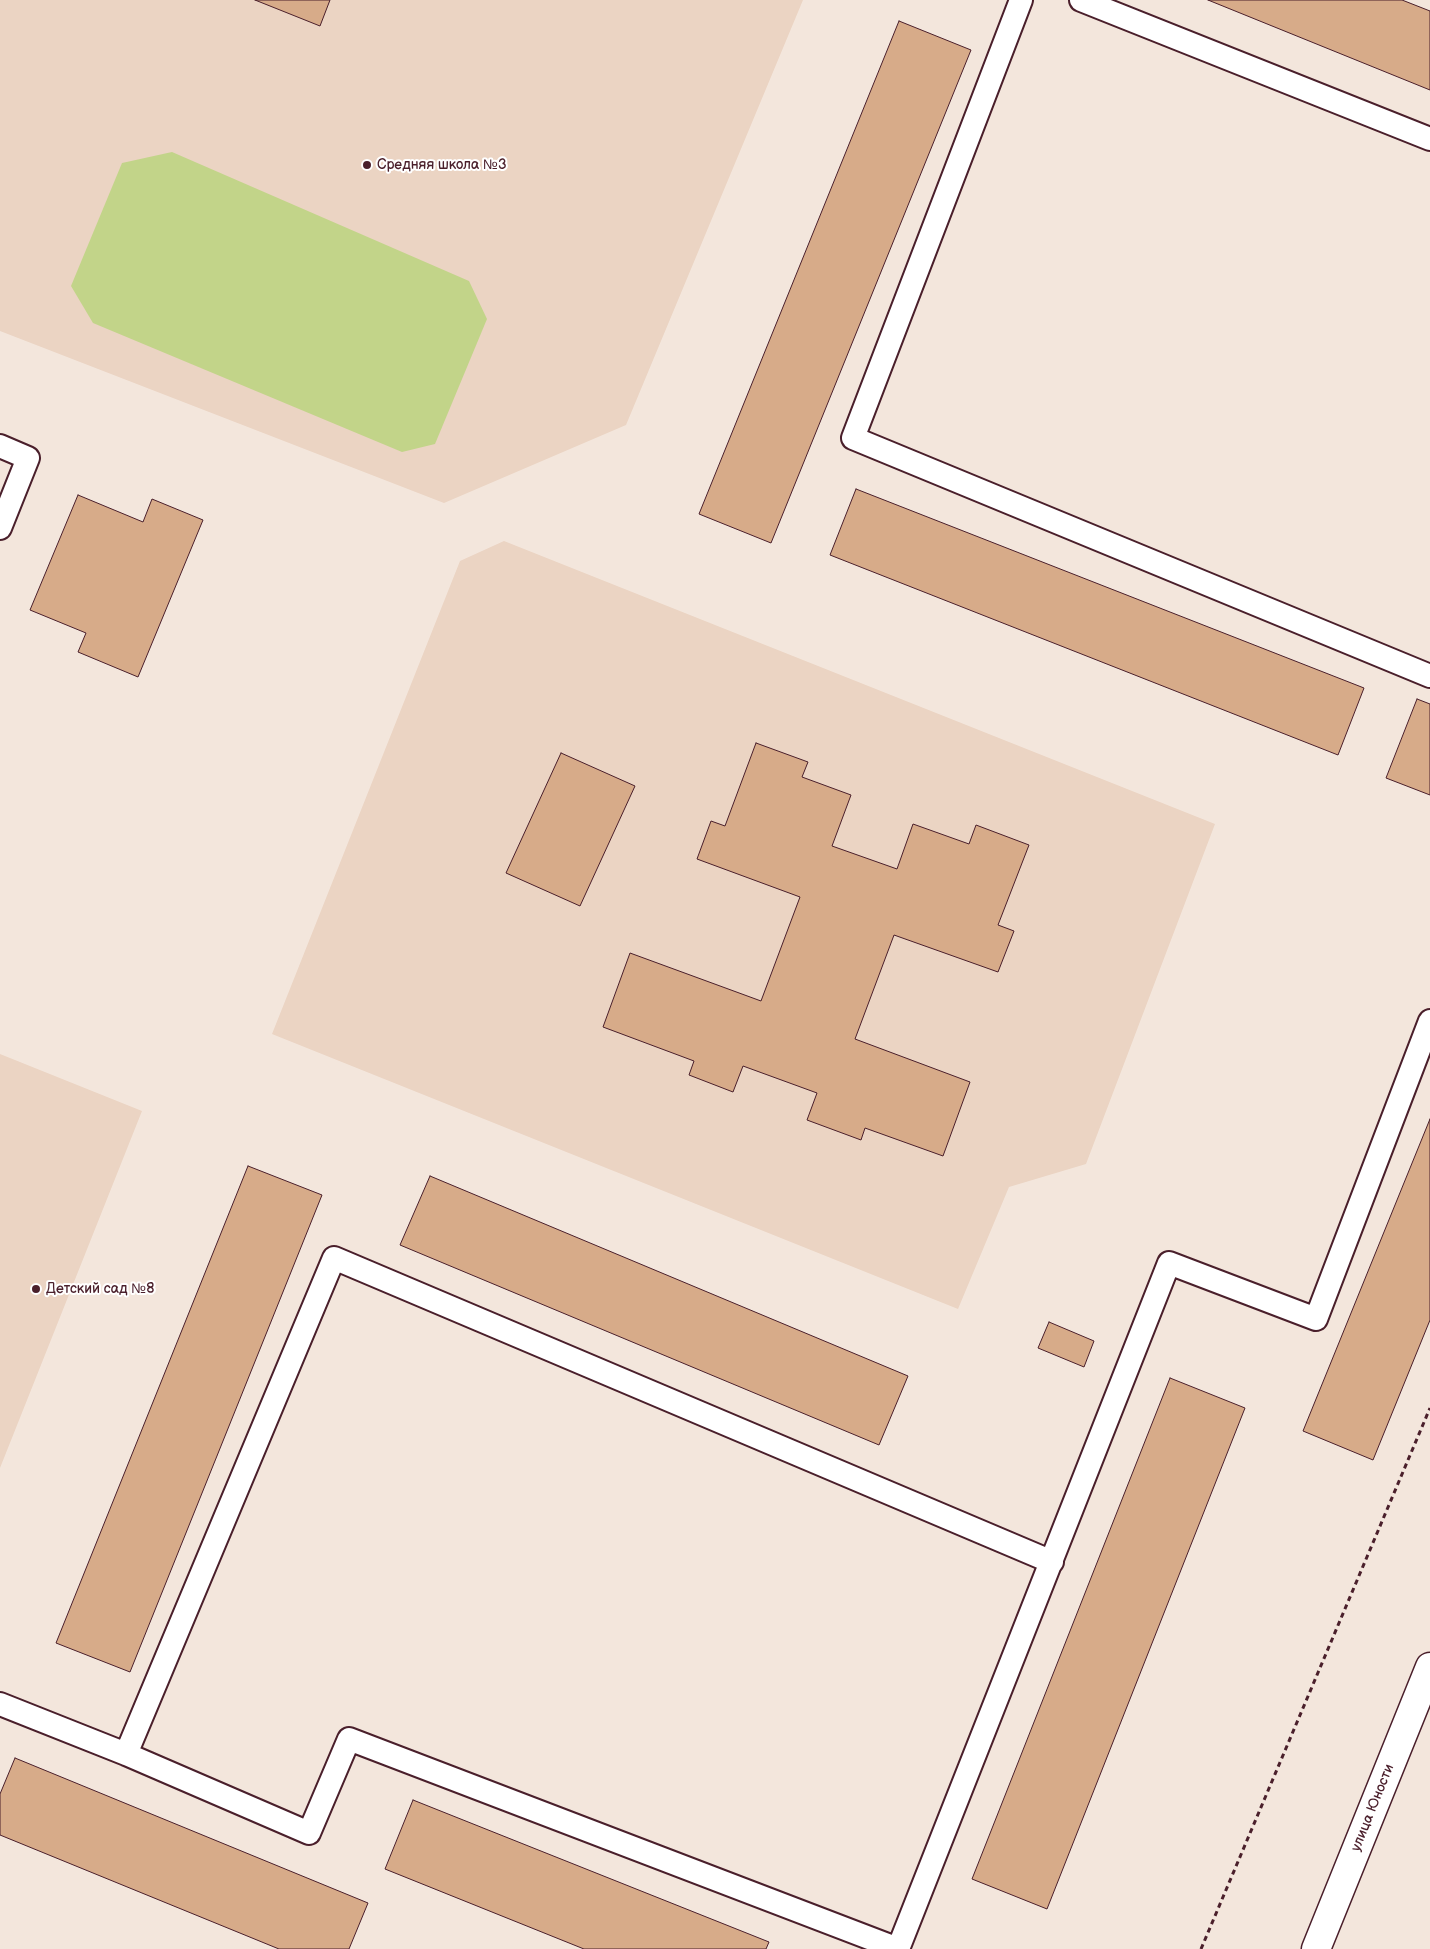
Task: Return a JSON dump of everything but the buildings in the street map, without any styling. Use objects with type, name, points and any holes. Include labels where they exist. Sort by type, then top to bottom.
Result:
[{"type":"street","name":"улица Юности","points":[[1316,1949],[1430,1667]]},
{"type":"lane","points":[[1021,0],[853,438],[1430,676]]},
{"type":"lane","points":[[1080,0],[1430,139]]},
{"type":"lane","points":[[0,446],[28,458],[0,528]]},
{"type":"lane","points":[[0,1704],[126,1754],[309,1833],[349,1739],[898,1949],[1170,1263],[1316,1319],[1430,1021]]},
{"type":"lane","points":[[126,1754],[334,1258],[1052,1562]]},
{"type":"path","points":[[1201,1949],[1430,1408]]},
{"type":"shaded area","name":"Средняя школа №3","points":[[0,0],[803,0],[626,425],[444,503],[0,331]]},
{"type":"shaded area","points":[[504,541],[1215,824],[1086,1164],[1009,1187],[958,1309],[272,1034],[460,561]]},
{"type":"shaded area","name":"Детский сад №8","points":[[0,1054],[142,1111],[0,1468]]},
{"type":"green space","points":[[172,152],[469,281],[487,319],[435,444],[402,452],[93,323],[71,286],[122,163]]},
{"type":"place","name":"Средняя школа №3","points":[[367,165]]},
{"type":"place","name":"Детский сад №8","points":[[36,1289]]}]
